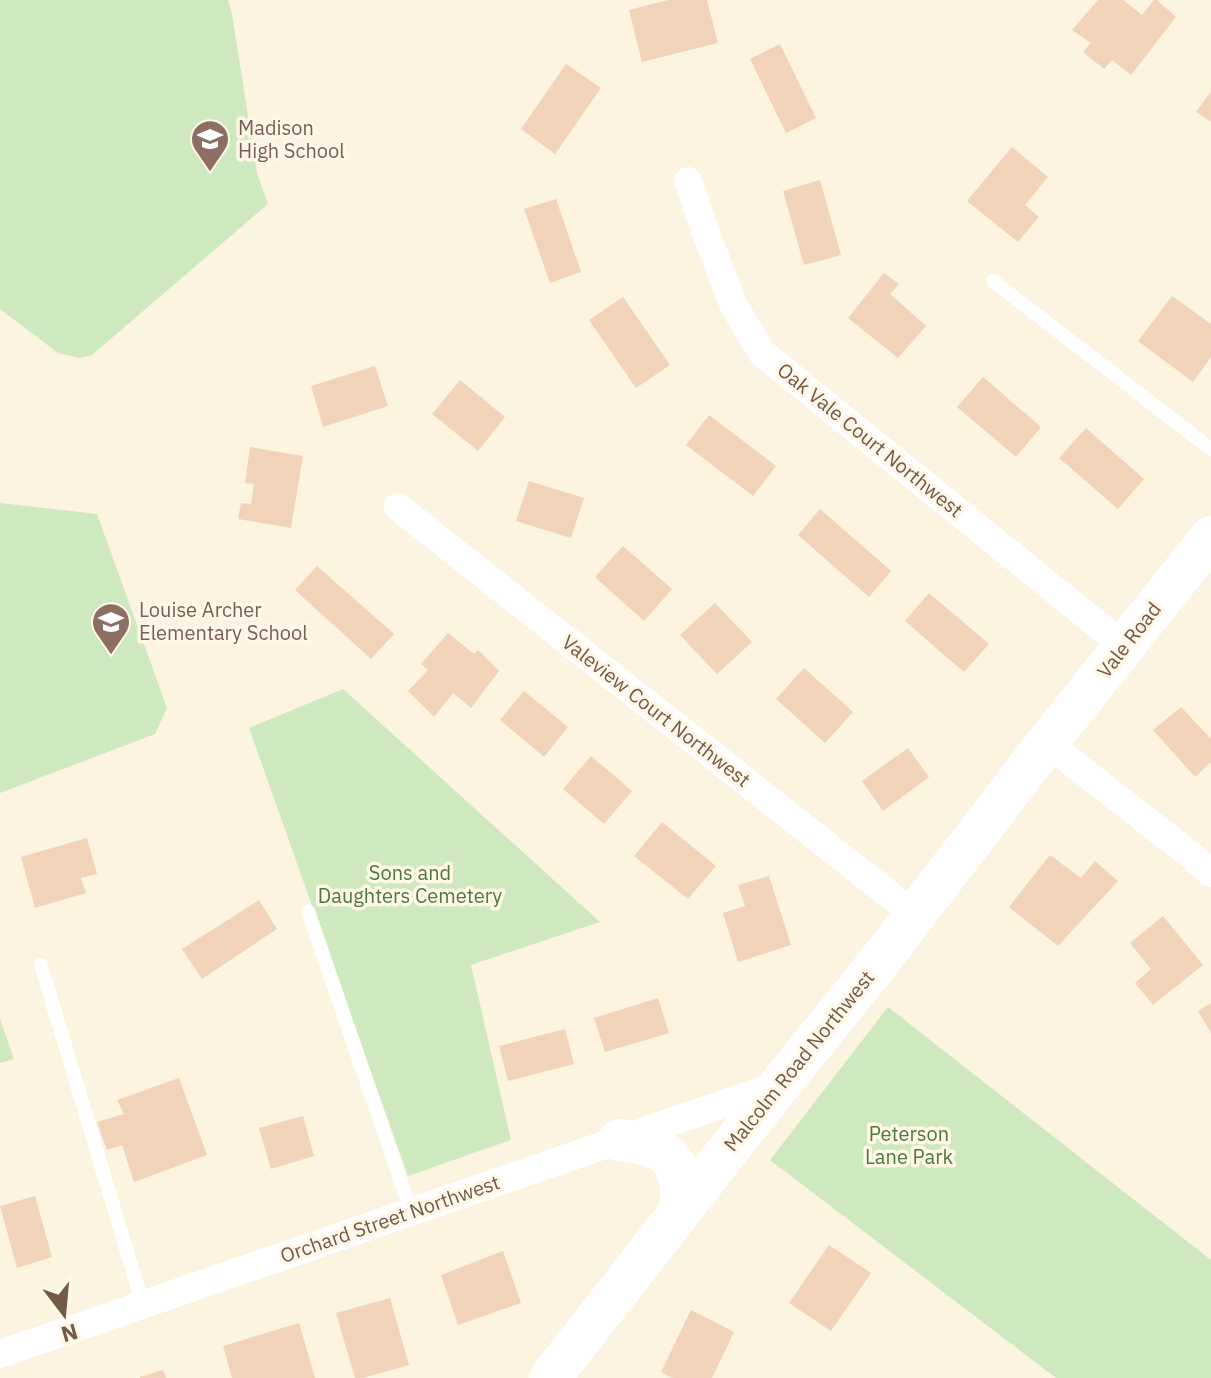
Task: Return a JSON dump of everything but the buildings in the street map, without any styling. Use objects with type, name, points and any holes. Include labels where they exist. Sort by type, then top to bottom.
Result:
[{"type":"main road","name":"Vale Road","points":[[1047,743],[1211,537]]},
{"type":"main road","name":"Malcolm Road Northwest","points":[[550,1378],[875,967],[1047,743]]},
{"type":"main road","points":[[619,1140],[650,1144],[663,1151],[679,1176],[682,1193],[680,1211]]},
{"type":"street","name":"Oak Vale Court Northwest","points":[[688,181],[734,306],[762,353],[1124,646]]},
{"type":"street","name":"Valeview Court Northwest","points":[[398,507],[915,915]]},
{"type":"street","points":[[1047,743],[1211,873]]},
{"type":"street","name":"Orchard Street Northwest","points":[[0,1354],[780,1084]]},
{"type":"lane","points":[[993,281],[1211,449]]},
{"type":"lane","points":[[308,911],[411,1211]]},
{"type":"lane","points":[[41,965],[143,1305]]},
{"type":"green space","points":[[0,0],[228,0],[232,14],[257,173],[268,204],[92,355],[80,358],[58,353],[0,309]]},
{"type":"green space","points":[[0,503],[97,514],[167,708],[155,734],[0,793]]},
{"type":"green space","name":"Sons and Daughters Cemetery","points":[[343,689],[600,922],[471,965],[511,1140],[408,1176],[249,728]]},
{"type":"green space","name":"Peterson Lane Park","points":[[888,1007],[1211,1260],[1211,1378],[1056,1378],[770,1160]]},
{"type":"green space","points":[[0,1019],[14,1059],[0,1063]]},
{"type":"place","name":"Madison High School","points":[[210,173]]},
{"type":"place","name":"Louise Archer Elementary School","points":[[111,656]]}]
